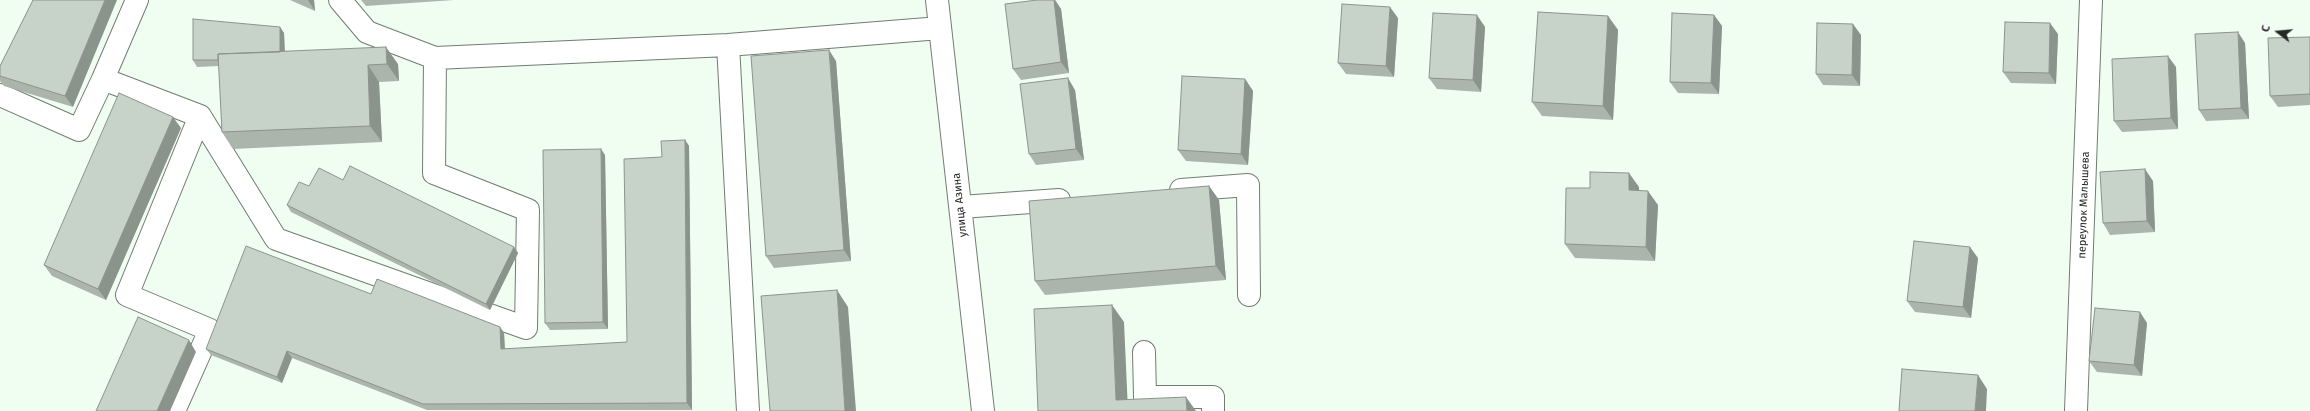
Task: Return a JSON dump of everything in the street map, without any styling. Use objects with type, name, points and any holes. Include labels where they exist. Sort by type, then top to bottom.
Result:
[{"type":"street","points":[[0,94],[79,130],[137,0]]},
{"type":"street","points":[[340,0],[367,32],[435,58],[728,45],[940,28]]},
{"type":"street","name":"улица Азина","points":[[937,0],[983,411]]},
{"type":"street","name":"переулок Малышева","points":[[2076,411],[2092,0]]},
{"type":"street","points":[[728,45],[748,411]]},
{"type":"street","points":[[103,79],[200,116],[276,239],[526,328],[528,210],[434,173],[435,58]]},
{"type":"street","points":[[174,411],[210,330],[127,295],[200,116]]},
{"type":"street","points":[[1162,192],[1248,185],[1249,296]]},
{"type":"street","points":[[960,207],[1077,198]]},
{"type":"street","points":[[1144,352],[1145,397],[1213,396],[1213,411]]},
{"type":"building","points":[[33,0],[105,0],[65,96],[0,76],[0,66]]},
{"type":"building","points":[[1037,0],[1054,0],[1061,62],[1013,69],[1005,4]]},
{"type":"building","points":[[1342,4],[1390,7],[1386,66],[1338,63]]},
{"type":"building","points":[[1538,12],[1608,16],[1603,106],[1532,102]]},
{"type":"building","points":[[1433,13],[1477,15],[1473,80],[1429,78]]},
{"type":"building","points":[[1672,13],[1714,15],[1711,83],[1670,82]]},
{"type":"building","points":[[193,19],[280,27],[280,52],[218,54],[218,60],[193,60]]},
{"type":"building","points":[[2005,22],[2050,23],[2049,73],[2003,72]]},
{"type":"building","points":[[1817,23],[1853,24],[1852,75],[1816,74]]},
{"type":"building","points":[[2238,32],[2241,108],[2199,110],[2195,34]]},
{"type":"building","points":[[2310,37],[2310,94],[2270,96],[2268,38]]},
{"type":"building","points":[[386,47],[387,64],[368,65],[370,126],[222,132],[218,54]]},
{"type":"building","points":[[829,50],[844,250],[766,256],[751,56]]},
{"type":"building","points":[[2168,56],[2171,118],[2114,121],[2112,59]]},
{"type":"building","points":[[1182,76],[1245,79],[1241,154],[1178,150]]},
{"type":"building","points":[[1068,78],[1076,149],[1029,154],[1020,84]]},
{"type":"building","points":[[119,93],[173,117],[98,289],[44,265]]},
{"type":"building","points":[[685,140],[687,403],[423,404],[287,351],[277,377],[206,349],[246,246],[371,294],[377,279],[500,327],[501,349],[627,342],[624,159],[662,157],[661,141]]},
{"type":"building","points":[[601,149],[603,322],[545,323],[543,150]]},
{"type":"building","points":[[350,166],[514,247],[486,304],[287,205],[299,182],[309,186],[319,168],[343,180]]},
{"type":"building","points":[[2145,169],[2147,221],[2103,223],[2100,172]]},
{"type":"building","points":[[1590,172],[1629,173],[1629,190],[1648,191],[1646,247],[1565,244],[1566,188],[1590,188]]},
{"type":"building","points":[[1209,186],[1216,266],[1035,281],[1029,201]]},
{"type":"building","points":[[1914,241],[1970,247],[1963,307],[1907,301]]},
{"type":"building","points":[[837,290],[845,411],[770,411],[761,296]]},
{"type":"building","points":[[1112,305],[1116,400],[1186,397],[1187,411],[1038,411],[1034,309]]},
{"type":"building","points":[[2095,308],[2140,312],[2134,365],[2089,361]]},
{"type":"building","points":[[138,317],[189,340],[157,411],[96,411]]},
{"type":"building","points":[[1902,369],[1978,375],[1975,411],[1899,411]]}]
